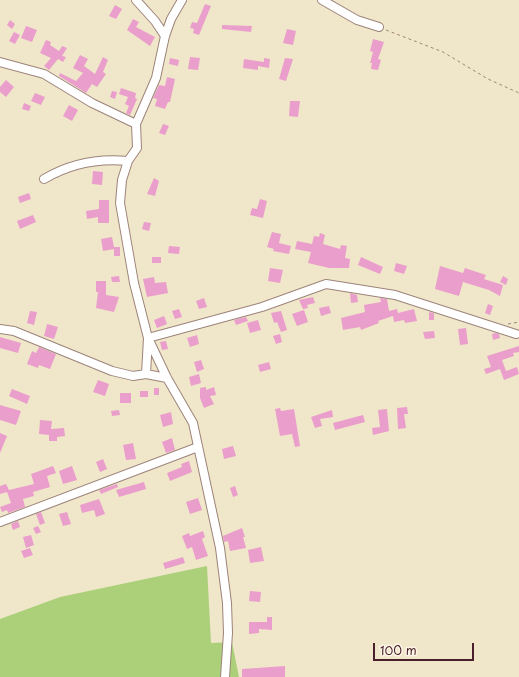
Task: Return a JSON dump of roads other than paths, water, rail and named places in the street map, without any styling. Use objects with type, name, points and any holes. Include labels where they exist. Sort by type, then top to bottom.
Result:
[{"type":"street","points":[[136,0],[155,21],[165,36]]},
{"type":"street","points":[[182,0],[165,36],[156,78],[136,124],[137,148],[128,161],[122,180],[120,203],[134,284],[148,338],[167,378],[193,423],[220,548],[226,596],[228,633],[225,677]]},
{"type":"street","points":[[322,0],[357,20],[379,27]]},
{"type":"street","points":[[0,62],[44,74],[92,103],[136,124]]},
{"type":"street","points":[[44,179],[57,171],[88,161],[112,159],[128,161]]},
{"type":"street","points":[[148,338],[262,307],[326,284],[395,295],[516,334]]},
{"type":"street","points":[[0,328],[14,331],[112,371],[133,376],[146,374],[167,378]]},
{"type":"street","points":[[146,374],[148,338]]},
{"type":"street","points":[[0,522],[198,447]]}]
